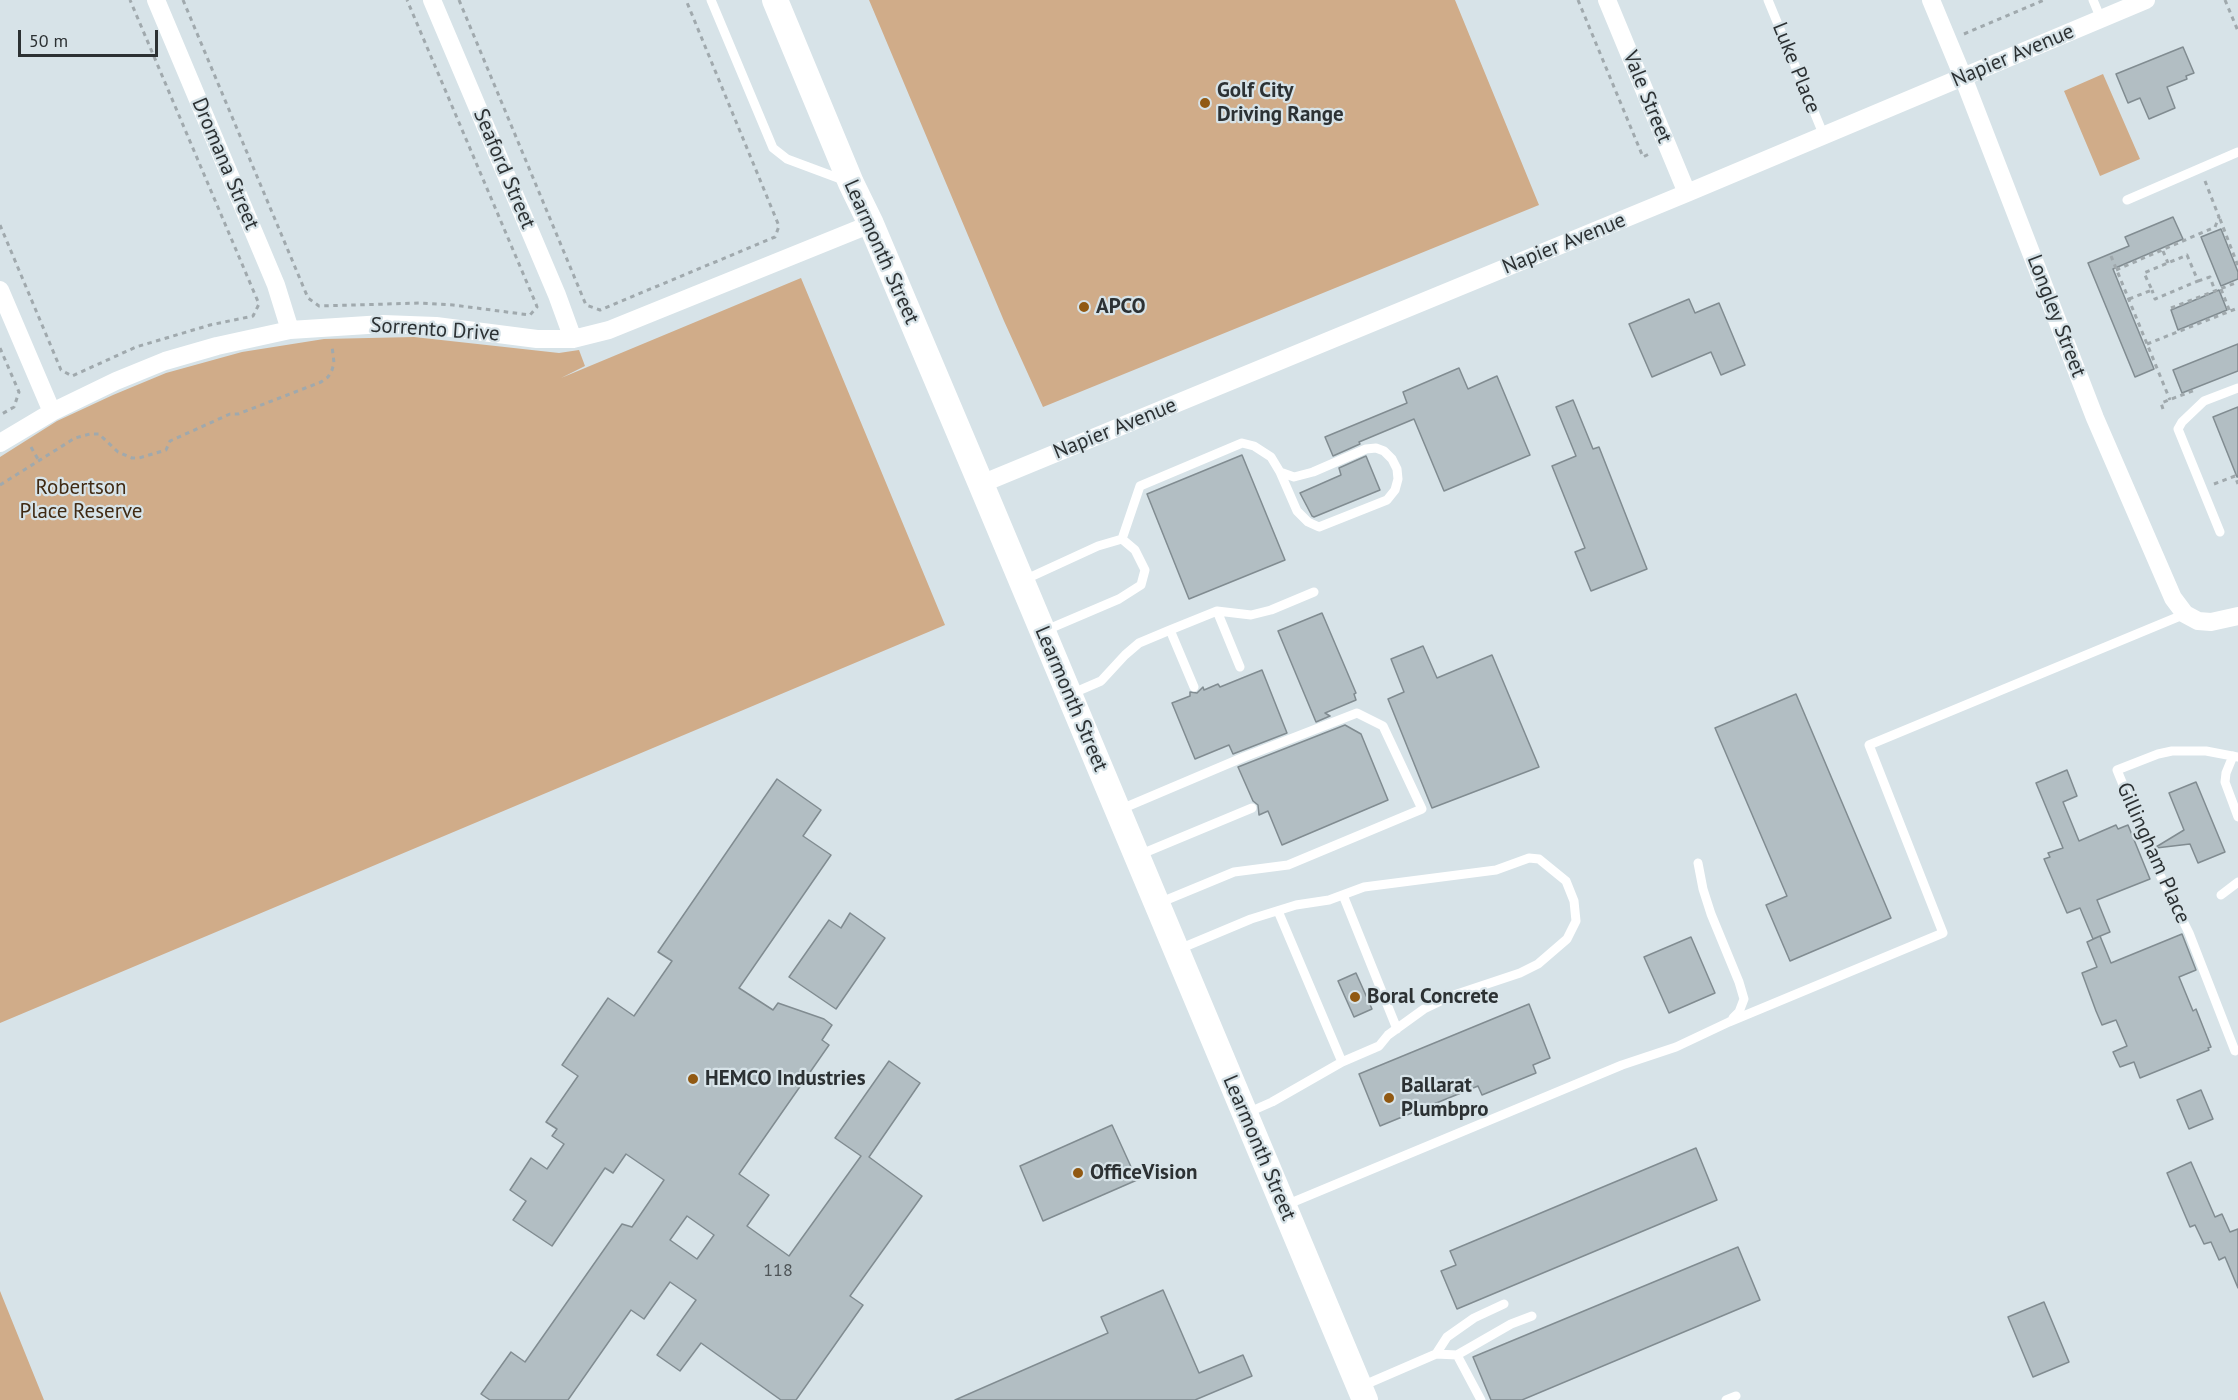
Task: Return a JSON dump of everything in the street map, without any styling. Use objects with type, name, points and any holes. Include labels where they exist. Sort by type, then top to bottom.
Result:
[{"type":"street","name":"Dromana Street","points":[[156,0],[276,285],[290,330]]},
{"type":"street","name":"Seaford Street","points":[[432,0],[573,339]]},
{"type":"street","name":"Learmonth Street","points":[[775,0],[1022,581],[1362,1394]]},
{"type":"street","name":"Vale Street","points":[[1607,0],[1687,193]]},
{"type":"street","name":"Longley Street","points":[[1931,0],[1963,76],[2095,418],[2173,598],[2192,618]]},
{"type":"street","name":"Napier Avenue","points":[[981,484],[1687,193],[2146,0]]},
{"type":"street","name":"Sorrento Drive","points":[[0,443],[52,412],[116,381],[165,361],[217,346],[290,330],[415,325],[551,340],[573,339],[609,330],[871,224]]},
{"type":"street","points":[[0,290],[52,412]]},
{"type":"street","points":[[2192,618],[2211,622],[2238,616]]},
{"type":"lane","points":[[711,0],[773,148],[787,159],[851,183]]},
{"type":"lane","name":"Luke Place","points":[[1768,0],[1824,136]]},
{"type":"lane","points":[[2093,0],[2101,19]]},
{"type":"lane","points":[[2127,200],[2238,152]]},
{"type":"lane","points":[[2220,532],[2178,429],[2182,422],[2204,401],[2238,388]]},
{"type":"lane","points":[[1122,539],[1140,486],[1242,443],[1254,446],[1271,457],[1281,472],[1297,511],[1308,522],[1319,527],[1387,500],[1395,490],[1398,479],[1397,468],[1392,459],[1384,451],[1376,448],[1366,449],[1313,472],[1294,477],[1281,472]]},
{"type":"lane","points":[[1022,581],[1098,546],[1122,539]]},
{"type":"lane","points":[[1043,631],[1119,599],[1141,585],[1145,570],[1135,550],[1122,539]]},
{"type":"lane","points":[[1069,695],[1101,681],[1139,643],[1217,611],[1251,615],[1271,610],[1314,592]]},
{"type":"lane","points":[[1217,611],[1240,667]]},
{"type":"lane","points":[[1284,1206],[1622,1065],[1676,1047],[1729,1022],[1943,933],[1869,746],[2192,618]]},
{"type":"lane","points":[[1170,630],[1194,687]]},
{"type":"lane","points":[[1118,811],[1244,756],[1357,713],[1383,726],[1422,809],[1288,865],[1234,872],[1157,904]]},
{"type":"lane","name":"Gillingham Place","points":[[2235,756],[2206,751],[2166,752],[2117,770],[2160,875],[2189,933],[2235,1051]]},
{"type":"lane","points":[[2235,756],[2226,773],[2225,782],[2238,817]]},
{"type":"lane","points":[[1137,856],[1252,808]]},
{"type":"lane","points":[[1176,950],[1251,919],[1296,904],[1329,900],[1364,887],[1496,870],[1529,858],[1539,859],[1566,881],[1574,901],[1576,921],[1567,939],[1538,964],[1520,973],[1451,996],[1424,1010],[1388,1035],[1379,1046],[1342,1062],[1272,1102],[1245,1114]]},
{"type":"lane","points":[[1698,863],[1711,914],[1744,999],[1739,1012],[1729,1022]]},
{"type":"lane","points":[[2221,895],[2238,882]]},
{"type":"lane","points":[[1343,895],[1397,1029]]},
{"type":"lane","points":[[1278,911],[1342,1062]]},
{"type":"lane","points":[[1362,1394],[1436,1354],[1447,1336],[1474,1318],[1504,1304]]},
{"type":"lane","points":[[1436,1354],[1457,1355],[1511,1324],[1532,1316]]},
{"type":"lane","points":[[1457,1355],[1481,1400]]},
{"type":"lane","points":[[1726,1400],[1736,1396]]},
{"type":"path","points":[[0,225],[61,370],[72,376],[136,347],[210,325],[253,316],[259,304],[130,0]]},
{"type":"path","points":[[183,0],[308,298],[319,306],[429,303],[530,315],[537,307],[407,0]]},
{"type":"path","points":[[459,0],[586,305],[600,310],[775,237],[779,226],[686,0]]},
{"type":"path","points":[[1578,0],[1643,157],[1667,146]]},
{"type":"path","points":[[1948,41],[2044,0]]},
{"type":"path","points":[[2225,0],[2238,31]]},
{"type":"path","points":[[2200,168],[2238,266]]},
{"type":"path","points":[[2116,270],[2211,230],[2219,217]]},
{"type":"path","points":[[2162,250],[2168,263]]},
{"type":"path","points":[[2198,281],[2187,255],[2144,273],[2155,299],[2210,277],[2215,291]]},
{"type":"path","points":[[2110,256],[2170,400]]},
{"type":"path","points":[[2171,308],[2238,282]]},
{"type":"path","points":[[2221,289],[2230,312]]},
{"type":"path","points":[[2128,300],[2152,290]]},
{"type":"path","points":[[2147,344],[2238,308]]},
{"type":"path","points":[[0,485],[67,442],[83,435],[99,434],[118,452],[139,459],[166,450],[170,441],[230,414],[238,414],[321,382],[328,377],[334,363],[330,327]]},
{"type":"path","points":[[0,348],[19,392],[14,407],[0,416]]},
{"type":"path","points":[[2163,409],[2161,403],[2198,389]]},
{"type":"path","points":[[2203,489],[2235,476],[2238,484]]},
{"type":"green space","name":"Golf City Driving Range","points":[[869,0],[1455,0],[1539,205],[1043,407],[1004,321]]},
{"type":"green space","points":[[2103,74],[2140,159],[2100,176],[2064,91]]},
{"type":"green space","name":"Robertson Place Reserve","points":[[801,278],[945,625],[0,1023],[0,457],[57,421],[113,395],[166,373],[242,352],[324,339],[414,337],[559,353],[579,350],[585,366],[561,378]]},
{"type":"green space","points":[[0,1291],[44,1400],[0,1400]]},
{"type":"building","points":[[2183,47],[2194,73],[2186,76],[2187,79],[2167,87],[2175,108],[2149,119],[2140,98],[2128,103],[2116,74]]},
{"type":"building","points":[[2173,217],[2183,239],[2113,269],[2154,369],[2135,377],[2088,263],[2129,246],[2125,237]]},
{"type":"building","points":[[2221,229],[2238,272],[2238,279],[2221,286],[2201,237]]},
{"type":"building","points":[[2219,290],[2227,310],[2178,330],[2171,310]]},
{"type":"building","points":[[1689,299],[1695,313],[1719,303],[1745,365],[1721,375],[1711,352],[1652,377],[1629,324]]},
{"type":"building","points":[[2238,344],[2238,371],[2182,393],[2173,370]]},
{"type":"building","points":[[1459,368],[1468,389],[1497,376],[1530,455],[1444,491],[1414,419],[1359,442],[1360,444],[1333,456],[1325,437],[1407,403],[1403,392]]},
{"type":"building","points":[[1573,400],[1593,449],[1599,447],[1647,569],[1591,591],[1575,552],[1585,548],[1552,466],[1576,456],[1556,407]]},
{"type":"building","points":[[2238,407],[2238,477],[2237,477],[2213,417]]},
{"type":"building","points":[[1242,455],[1285,560],[1189,599],[1147,494]]},
{"type":"building","points":[[1366,456],[1380,490],[1312,516],[1300,493],[1341,475],[1339,468]]},
{"type":"building","points":[[1322,613],[1356,693],[1354,694],[1356,700],[1325,713],[1330,716],[1316,722],[1278,631]]},
{"type":"building","points":[[1423,646],[1437,678],[1492,655],[1539,767],[1432,808],[1388,699],[1404,692],[1391,659]]},
{"type":"building","points":[[1262,670],[1287,733],[1233,754],[1229,745],[1195,759],[1172,703],[1190,696],[1190,692],[1197,693],[1203,687],[1204,690],[1218,684],[1220,687]]},
{"type":"building","points":[[1796,694],[1891,918],[1790,961],[1766,905],[1787,896],[1715,728]]},
{"type":"building","points":[[1345,725],[1361,734],[1388,800],[1282,845],[1268,811],[1259,815],[1258,805],[1253,801],[1238,767]]},
{"type":"building","points":[[2067,770],[2077,796],[2063,802],[2079,841],[2116,825],[2118,829],[2128,825],[2150,879],[2097,900],[2110,932],[2093,939],[2080,908],[2067,913],[2044,859],[2050,857],[2048,853],[2063,848],[2036,783]]},
{"type":"building","name":"HEMCO Industries","points":[[777,779],[821,810],[803,836],[831,855],[739,988],[773,1010],[778,1003],[824,1019],[832,1025],[822,1040],[829,1045],[739,1174],[769,1195],[747,1226],[789,1256],[861,1156],[835,1138],[889,1061],[920,1083],[869,1157],[922,1196],[850,1296],[863,1305],[796,1400],[781,1400],[701,1343],[680,1371],[657,1355],[696,1300],[670,1282],[644,1319],[631,1310],[568,1400],[490,1400],[481,1394],[511,1352],[525,1362],[622,1224],[632,1227],[664,1180],[626,1154],[613,1173],[605,1168],[552,1246],[513,1220],[526,1201],[510,1190],[531,1158],[547,1169],[564,1144],[552,1136],[557,1129],[546,1122],[578,1076],[562,1065],[608,998],[634,1016],[672,961],[658,952]],"holes":[[[687,1216],[714,1235],[697,1259],[670,1240]]]},
{"type":"building","points":[[2196,782],[2225,852],[2198,863],[2190,844],[2156,848],[2184,830],[2169,793]]},
{"type":"building","points":[[850,913],[885,938],[836,1009],[789,977],[829,920],[841,928]]},
{"type":"building","points":[[2182,934],[2196,970],[2179,977],[2193,1011],[2196,1009],[2211,1047],[2208,1048],[2209,1050],[2140,1078],[2134,1062],[2120,1067],[2113,1052],[2127,1046],[2116,1020],[2102,1025],[2096,1011],[2082,973],[2097,967],[2087,942],[2100,936],[2111,963]]},
{"type":"building","points":[[1691,937],[1715,993],[1669,1013],[1644,957]]},
{"type":"building","points":[[1356,973],[1372,1009],[1354,1017],[1338,981]]},
{"type":"building","points":[[1529,1004],[1550,1058],[1533,1065],[1536,1073],[1482,1095],[1478,1086],[1380,1126],[1359,1074]]},
{"type":"building","points":[[2201,1090],[2213,1119],[2189,1129],[2177,1100]]},
{"type":"building","name":"OfficeVision","points":[[1112,1125],[1137,1180],[1043,1221],[1020,1166]]},
{"type":"building","points":[[1696,1148],[1717,1200],[1457,1309],[1441,1271],[1456,1265],[1450,1251]]},
{"type":"building","points":[[2191,1162],[2215,1217],[2222,1214],[2230,1232],[2238,1229],[2238,1288],[2225,1257],[2219,1260],[2211,1242],[2204,1244],[2195,1225],[2190,1227],[2167,1173]]},
{"type":"building","points":[[1738,1247],[1760,1300],[1522,1400],[1491,1400],[1473,1357]]},
{"type":"building","points":[[1163,1290],[1199,1373],[1243,1355],[1252,1376],[1195,1400],[955,1400],[1108,1333],[1101,1317]]},
{"type":"building","points":[[2044,1302],[2069,1362],[2033,1377],[2008,1317]]},
{"type":"place","name":"Golf City Driving Range","points":[[1205,103]]},
{"type":"place","name":"APCO","points":[[1084,307]]},
{"type":"place","name":"Boral Concrete","points":[[1355,997]]},
{"type":"place","name":"HEMCO Industries","points":[[693,1079]]},
{"type":"place","name":"Ballarat Plumbpro","points":[[1389,1098]]},
{"type":"place","name":"OfficeVision","points":[[1078,1173]]}]
